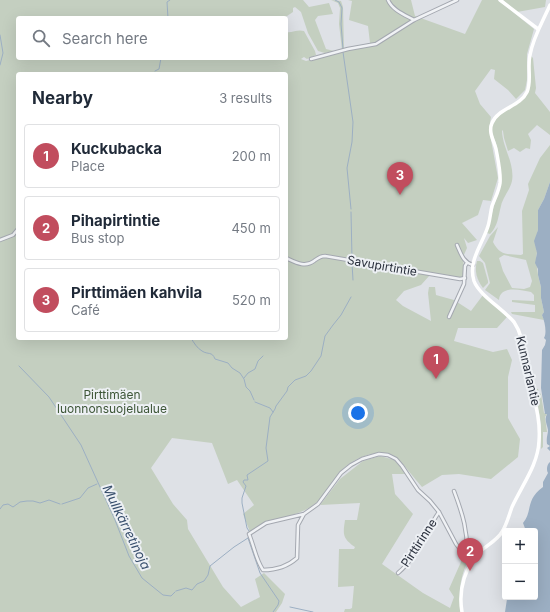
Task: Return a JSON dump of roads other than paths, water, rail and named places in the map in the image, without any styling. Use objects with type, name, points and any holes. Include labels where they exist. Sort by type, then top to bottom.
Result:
[{"type":"main road","points":[[500,0],[538,29]]},
{"type":"main road","points":[[473,265],[488,227],[492,206],[500,183],[491,125],[493,120],[499,114],[520,100],[527,93],[529,85],[530,54],[538,29],[550,5]]},
{"type":"main road","name":"Kunnarlantie","points":[[462,612],[462,584],[466,574],[472,562],[481,551],[496,539],[504,528],[512,506],[522,489],[536,457],[540,440],[536,405],[528,374],[524,345],[520,333],[503,310],[479,289],[474,278],[473,265]]},
{"type":"street","points":[[388,0],[390,4],[402,14],[414,20]]},
{"type":"street","points":[[311,59],[348,49],[376,44],[414,20],[457,0]]},
{"type":"street","points":[[0,240],[13,235],[16,231]]},
{"type":"street","points":[[457,245],[463,259],[467,263],[473,265]]},
{"type":"street","name":"Savupirtintie","points":[[288,259],[304,264],[310,264],[321,256],[325,256],[460,279],[465,278]]},
{"type":"street","points":[[449,317],[464,284],[465,266],[467,263]]},
{"type":"street","points":[[304,514],[298,525],[297,558],[284,567],[263,570],[259,564],[254,545],[249,534],[266,523],[304,514],[318,504],[341,473],[351,465],[362,459],[379,454],[388,455],[396,459],[418,490],[439,512],[456,544],[472,562]]},
{"type":"street","points":[[454,491],[464,519],[467,557]]},
{"type":"street","name":"Pirttirinne","points":[[398,573],[413,557],[429,526],[439,512]]},
{"type":"water","points":[[550,182],[550,446],[547,444],[547,414],[545,414],[541,388],[542,350],[546,340],[544,338],[545,327],[542,315],[544,312],[538,269],[535,263],[537,253],[534,241],[538,230],[538,210]]},
{"type":"water","points":[[550,462],[550,612],[505,612],[507,600],[538,600],[538,528],[525,528],[523,523],[528,514],[531,501],[537,492],[543,487],[543,482],[548,473],[547,470]]},
{"type":"waterway","points":[[168,16],[167,2],[170,0]]},
{"type":"waterway","points":[[335,0],[339,2],[342,8],[341,24],[343,49]]},
{"type":"waterway","points":[[0,35],[3,53],[0,65]]},
{"type":"waterway","points":[[343,52],[353,122],[352,142],[347,168],[351,209]]},
{"type":"waterway","points":[[155,71],[159,69],[161,60]]},
{"type":"waterway","points":[[351,212],[352,258]]},
{"type":"waterway","points":[[352,263],[353,280]]},
{"type":"waterway","points":[[249,531],[247,528],[242,503],[246,486],[243,482],[244,480],[248,480],[247,475],[268,461],[266,448],[270,417],[287,391],[288,387],[295,380],[306,376],[311,371],[321,356],[325,336],[341,315],[351,297]]},
{"type":"waterway","points":[[192,340],[200,350],[211,354],[215,359],[228,363],[232,368],[240,373],[254,400]]},
{"type":"waterway","points":[[244,378],[248,373],[255,369],[258,361],[263,356]]},
{"type":"waterway","name":"Mullkärretinoja","points":[[19,366],[49,397],[81,445],[115,520],[129,556],[142,578],[163,595],[171,596],[175,592]]},
{"type":"waterway","points":[[255,402],[270,408],[273,412]]},
{"type":"waterway","name":"Mullkärretinoja","points":[[62,504],[80,498],[88,488],[97,484]]},
{"type":"waterway","name":"Mullkärretinoja","points":[[0,509],[3,505],[8,504],[13,507],[20,502],[27,501],[40,503],[49,500],[60,504]]},
{"type":"waterway","points":[[248,538],[260,573],[279,601],[273,612]]},
{"type":"waterway","name":"Mullkärretinoja","points":[[176,591],[186,588],[192,590],[197,584],[204,581],[208,575],[210,566],[248,538]]},
{"type":"waterway","points":[[290,607],[313,612]]},
{"type":"place","name":"Pirttimäen kahvila","points":[[400,195]]},
{"type":"place","name":"Kuckubacka","points":[[436,379]]},
{"type":"place","name":"Pihapirtintie","points":[[470,571]]},
{"type":"park label","name":"Pirttimäen luonnonsuojelualue","points":[[112,402]]}]
